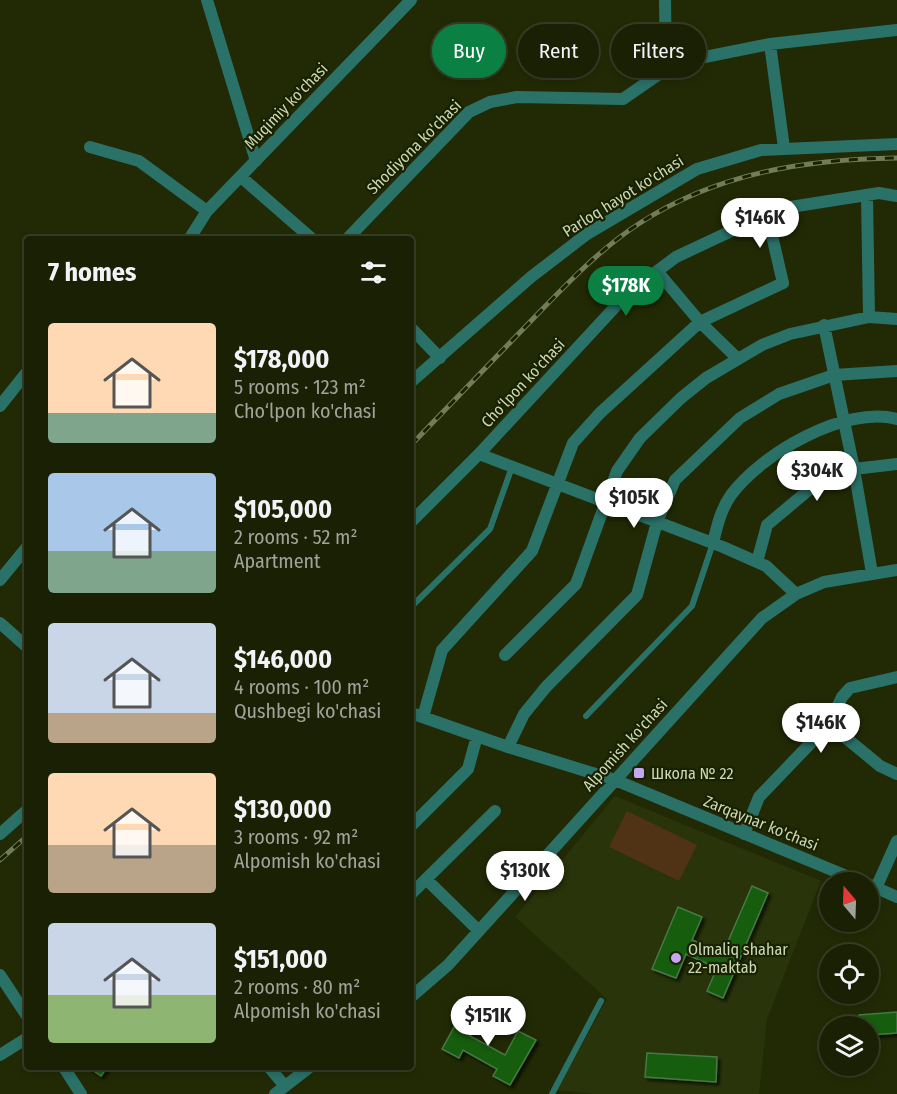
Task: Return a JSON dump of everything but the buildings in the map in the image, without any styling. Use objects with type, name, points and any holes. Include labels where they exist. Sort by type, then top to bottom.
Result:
[{"type":"street","points":[[207,0],[256,160]]},
{"type":"street","points":[[664,0],[665,24]]},
{"type":"street","name":"Muqimiy ko'chasi","points":[[191,236],[207,211],[408,1]]},
{"type":"street","name":"Shodiyona ko'chasi","points":[[706,57],[770,44],[897,30]]},
{"type":"street","points":[[770,44],[784,148]]},
{"type":"street","name":"Shodiyona ko'chasi","points":[[350,236],[469,112],[490,102],[517,97],[623,99],[654,78]]},
{"type":"street","name":"Parloq hayot ko'chasi","points":[[414,379],[531,277],[587,234],[697,170],[761,150],[897,144]]},
{"type":"street","points":[[90,147],[139,161],[207,211]]},
{"type":"street","points":[[241,177],[309,236]]},
{"type":"street","name":"Cho‘lpon ko'chasi","points":[[414,519],[479,454],[628,293],[676,257],[778,209],[879,193],[897,196]]},
{"type":"street","points":[[867,195],[869,317]]},
{"type":"street","points":[[417,715],[442,650],[532,550],[573,443],[600,413],[700,322],[783,283],[767,214]]},
{"type":"street","points":[[657,271],[700,322],[738,359]]},
{"type":"street","points":[[506,655],[576,584],[604,501],[617,471],[640,438],[681,398],[762,345],[824,325],[869,317],[897,319]]},
{"type":"street","points":[[824,325],[854,469],[872,573]]},
{"type":"street","points":[[414,331],[440,357]]},
{"type":"street","points":[[508,747],[524,714],[546,687],[637,595],[657,522],[675,480],[740,417],[779,394],[834,375],[897,371]]},
{"type":"street","points":[[0,406],[24,376]]},
{"type":"street","points":[[713,543],[720,516],[730,496],[748,474],[773,453],[801,438],[843,423],[867,419],[897,419]]},
{"type":"street","points":[[479,454],[757,562],[766,566],[796,594]]},
{"type":"street","points":[[757,562],[767,525],[818,483],[854,469],[897,464]]},
{"type":"street","points":[[0,580],[24,551]]},
{"type":"street","name":"Alpomish ko'chasi","points":[[414,994],[448,965],[762,618],[796,594],[824,582],[897,570]]},
{"type":"street","points":[[0,623],[24,644]]},
{"type":"street","points":[[744,834],[759,797],[829,724],[842,697],[850,688],[864,682],[897,677]]},
{"type":"street","name":"Zarqaynar ko'chasi","points":[[417,715],[508,747],[615,780],[837,872]]},
{"type":"street","points":[[829,724],[880,766],[897,774]]},
{"type":"street","points":[[414,823],[468,769],[477,736]]},
{"type":"street","points":[[414,891],[495,811]]},
{"type":"street","points":[[0,834],[24,813]]},
{"type":"street","points":[[879,874],[897,841]]},
{"type":"street","points":[[426,879],[479,931]]},
{"type":"street","points":[[879,890],[897,897]]},
{"type":"street","points":[[0,975],[24,1011]]},
{"type":"street","points":[[0,1055],[24,1040]]},
{"type":"street","points":[[66,1070],[81,1094]]},
{"type":"street","points":[[270,1070],[280,1090],[306,1070]]},
{"type":"lane","points":[[414,604],[490,529],[512,467]]},
{"type":"lane","points":[[586,716],[692,606],[713,543]]},
{"type":"lane","points":[[552,1094],[601,1001]]},
{"type":"shaded area","name":"Olmaliq shahar 22-maktab","points":[[615,796],[819,880],[819,886],[767,1019],[759,1094],[594,1094],[557,1090],[607,999],[515,917]]},
{"type":"shaded area","points":[[627,811],[697,845],[679,881],[609,847]]},
{"type":"railway","points":[[414,442],[581,270],[640,223],[700,192],[764,172],[830,162],[897,158]]},
{"type":"railway","points":[[0,860],[24,839]]},
{"type":"place","name":"Школа № 22","points":[[639,773]]},
{"type":"place","name":"Olmaliq shahar 22-maktab","points":[[676,958]]}]
